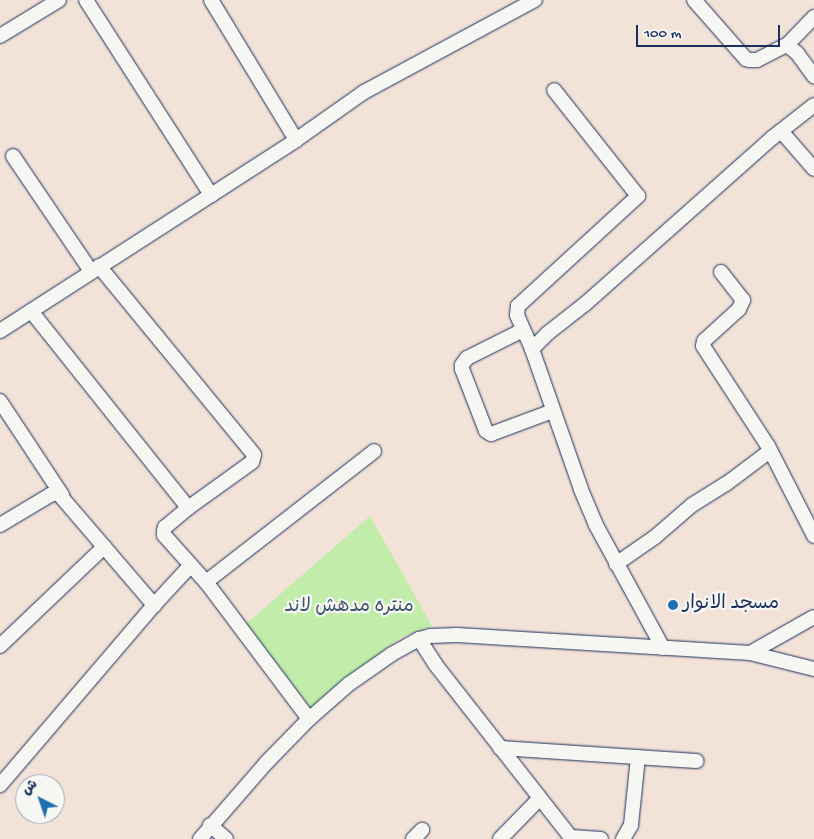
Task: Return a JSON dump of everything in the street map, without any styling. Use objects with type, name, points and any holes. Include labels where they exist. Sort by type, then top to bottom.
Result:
[{"type":"street","points":[[0,36],[59,0]]},
{"type":"street","points":[[86,0],[211,195]]},
{"type":"street","points":[[211,0],[296,140]]},
{"type":"street","points":[[0,331],[296,140],[364,92],[535,0]]},
{"type":"street","points":[[694,0],[746,59],[757,60],[787,45],[814,17]]},
{"type":"street","points":[[787,45],[797,53],[814,76]]},
{"type":"street","points":[[554,90],[638,196],[525,298],[518,306],[517,315],[532,349],[581,489],[616,564],[662,648]]},
{"type":"street","points":[[532,349],[781,131],[814,105]]},
{"type":"street","points":[[781,131],[814,169]]},
{"type":"street","points":[[13,156],[95,269],[254,455],[252,462],[165,527],[164,535],[206,582],[309,719]]},
{"type":"street","points":[[721,272],[743,300],[738,309],[704,341],[702,346],[810,517],[814,536]]},
{"type":"street","points":[[32,311],[188,508]]},
{"type":"street","points":[[523,330],[468,358],[462,365],[462,369],[486,431],[491,434],[553,411]]},
{"type":"street","points":[[0,402],[62,495],[154,605]]},
{"type":"street","points":[[206,582],[374,451]]},
{"type":"street","points":[[616,564],[655,536],[692,505],[726,484],[770,451]]},
{"type":"street","points":[[1,521],[50,495],[58,493],[62,495]]},
{"type":"street","points":[[0,646],[104,547]]},
{"type":"street","points":[[0,785],[154,605],[191,565]]},
{"type":"street","points":[[750,653],[814,617]]},
{"type":"street","points":[[200,839],[210,825],[266,762],[309,719],[349,684],[392,654],[419,639],[430,636],[457,635],[750,653],[814,669]]},
{"type":"street","points":[[419,639],[435,664],[572,838],[601,839]]},
{"type":"street","points":[[500,748],[697,761]]},
{"type":"street","points":[[623,839],[631,826],[638,757]]},
{"type":"street","points":[[500,839],[540,798]]},
{"type":"street","points":[[210,825],[226,839]]},
{"type":"green space","name":"منتره مدهش لاند","points":[[370,516],[432,626],[401,637],[311,708],[246,624]]},
{"type":"place","name":"مسجد الانوار","points":[[673,605]]}]
